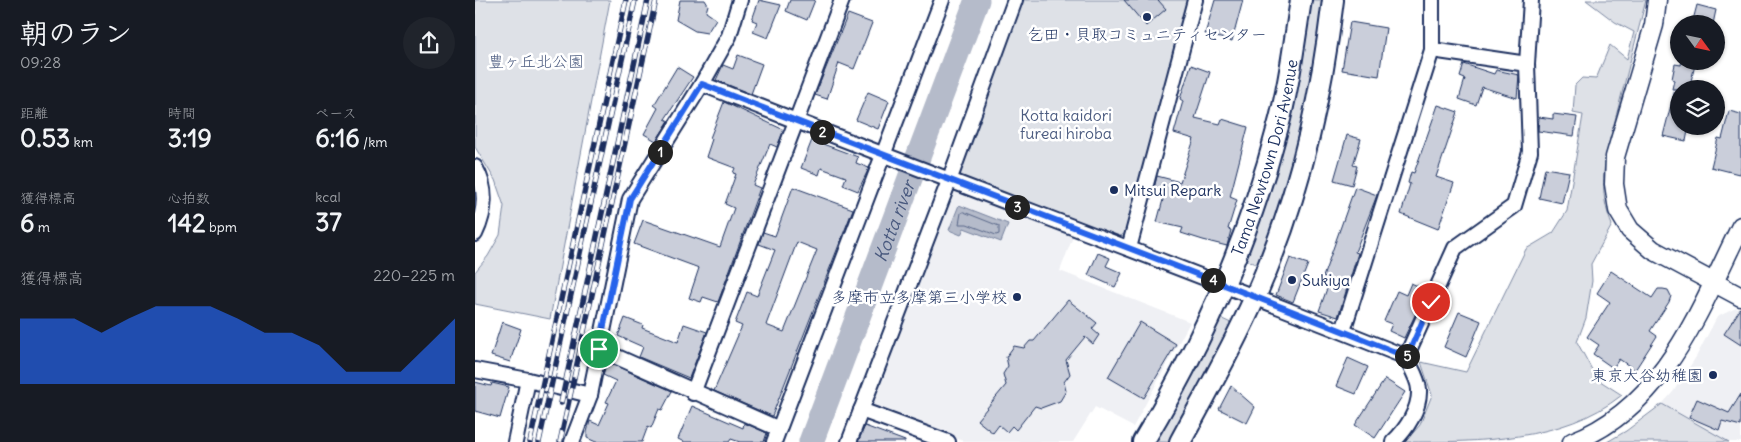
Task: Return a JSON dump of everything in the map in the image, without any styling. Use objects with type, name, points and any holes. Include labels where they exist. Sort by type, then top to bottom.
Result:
[{"type":"main road","name":"Tama Newtown Dori Avenue","points":[[1143,442],[1182,373],[1226,285],[1259,195],[1278,128],[1301,0]]},
{"type":"main road","name":"Tama Newtown Dori Avenue","points":[[1179,442],[1218,374],[1255,297],[1287,210],[1310,134],[1333,0]]},
{"type":"street","points":[[572,442],[590,395],[630,199],[702,84],[729,36],[740,0]]},
{"type":"street","points":[[693,392],[843,0]]},
{"type":"street","points":[[599,349],[693,392],[777,436],[888,158],[943,0]]},
{"type":"street","points":[[849,442],[949,181],[1015,0]]},
{"type":"street","points":[[1129,248],[1195,0]]},
{"type":"street","points":[[1343,331],[1432,50],[1432,0]]},
{"type":"street","points":[[1393,442],[1409,422],[1416,408],[1419,389],[1407,357],[1455,248],[1514,206],[1530,152],[1527,64],[1531,0]]},
{"type":"street","points":[[1657,0],[1654,26],[1615,157],[1614,184],[1619,210],[1630,230],[1653,250],[1741,297]]},
{"type":"street","points":[[1432,50],[1527,64]]},
{"type":"street","points":[[702,84],[888,158],[1226,285],[1407,357]]},
{"type":"street","points":[[475,167],[483,186],[484,201],[482,219],[475,234]]},
{"type":"street","points":[[1572,442],[1616,419],[1649,390],[1679,347],[1741,226]]},
{"type":"street","points":[[475,370],[590,395]]},
{"type":"street","points":[[515,442],[528,380]]},
{"type":"street","points":[[861,410],[948,442]]},
{"type":"shaded area","name":"多摩市立多摩第三小学校","points":[[958,189],[1074,234],[1060,271],[1190,322],[1133,427],[1095,407],[1073,442],[966,442],[875,407],[870,397],[949,194]]},
{"type":"shaded area","name":"東京大谷幼稚園","points":[[1736,308],[1741,310],[1741,442],[1729,442],[1662,404],[1673,392],[1696,357],[1717,317]]},
{"type":"green space","name":"豊ヶ丘北公園","points":[[475,0],[610,0],[550,319],[475,304],[475,272],[488,256],[500,235],[504,206],[495,180],[475,147]]},
{"type":"green space","name":"Kotta kaidori fureai hiroba","points":[[1018,0],[1190,0],[1129,231],[1117,238],[964,180],[955,166]]},
{"type":"green space","points":[[1309,0],[1326,0],[1301,132],[1282,200],[1259,265],[1244,260]]},
{"type":"green space","points":[[1586,0],[1646,0],[1606,155],[1604,191],[1606,207],[1612,225],[1591,264],[1592,281],[1586,318],[1577,342],[1597,379],[1622,395],[1599,411],[1546,431],[1490,440],[1405,442],[1420,425],[1432,395],[1421,362],[1466,372],[1526,249],[1553,233],[1567,211],[1583,115],[1573,113],[1575,85],[1582,78],[1596,79],[1610,45],[1627,59],[1634,32],[1615,22]]},
{"type":"green space","points":[[1218,317],[1233,324],[1211,370],[1170,442],[1150,442]]},
{"type":"green space","points":[[1662,404],[1729,442],[1607,442],[1626,431]]},
{"type":"water","points":[[959,205],[1008,224],[1001,242],[964,228],[961,235],[949,230]]},
{"type":"water","points":[[823,399],[831,404],[816,442],[807,442]]},
{"type":"building","points":[[680,0],[705,0],[708,5],[706,12],[716,19],[707,33],[695,31],[676,20]]},
{"type":"building","points":[[759,0],[781,5],[768,38],[753,32],[757,22],[752,20]]},
{"type":"building","points":[[790,0],[815,0],[807,20],[786,11]]},
{"type":"building","name":"乞田・貝取コミュニティセンター","points":[[1124,0],[1158,0],[1166,9],[1146,26]]},
{"type":"building","points":[[1215,0],[1243,0],[1232,41],[1205,34]]},
{"type":"building","points":[[1697,5],[1716,10],[1715,15],[1694,15]]},
{"type":"building","points":[[848,14],[872,23],[854,69],[839,63],[827,99],[815,95]]},
{"type":"building","points":[[1350,22],[1386,28],[1379,76],[1342,70]]},
{"type":"building","points":[[738,55],[762,64],[751,94],[716,80],[723,65],[733,69]]},
{"type":"building","points":[[1464,64],[1494,74],[1496,70],[1519,75],[1517,98],[1482,87],[1476,105],[1459,99],[1465,79],[1460,77]]},
{"type":"building","points":[[1191,65],[1210,72],[1195,118],[1220,124],[1222,119],[1248,127],[1230,197],[1237,200],[1228,229],[1231,230],[1227,246],[1181,233],[1183,228],[1157,222],[1164,196],[1153,193],[1157,176],[1180,182],[1194,139],[1174,133],[1183,101],[1180,99]]},
{"type":"building","points":[[677,67],[693,77],[665,119],[669,121],[656,141],[644,134],[658,108],[654,105]]},
{"type":"building","points":[[1674,70],[1694,70],[1691,80],[1672,79]]},
{"type":"building","points":[[868,92],[889,101],[878,129],[856,120]]},
{"type":"building","points":[[724,102],[784,130],[777,147],[770,144],[753,185],[760,188],[718,302],[703,297],[701,302],[689,298],[699,268],[634,244],[643,220],[720,247],[734,208],[725,204],[736,174],[733,173],[735,168],[706,157],[712,139],[710,138]]},
{"type":"building","points":[[1438,105],[1458,112],[1436,177],[1454,183],[1438,229],[1401,214],[1410,184],[1408,183],[1411,172],[1414,173]]},
{"type":"building","points":[[1670,109],[1670,135],[1687,135],[1686,141],[1663,136]]},
{"type":"building","points":[[1729,111],[1741,114],[1741,166],[1739,174],[1711,167],[1718,138],[1722,139],[1723,135],[1725,135]]},
{"type":"building","points":[[1553,114],[1577,117],[1574,136],[1538,131],[1539,117],[1553,119]]},
{"type":"building","points":[[1347,135],[1361,139],[1353,165],[1357,166],[1352,185],[1334,180]]},
{"type":"building","points":[[812,140],[858,157],[856,163],[869,168],[858,191],[843,185],[846,177],[821,168],[819,175],[801,168]]},
{"type":"building","points":[[1545,168],[1569,172],[1562,203],[1539,198]]},
{"type":"building","points":[[793,187],[853,209],[772,416],[714,391],[742,326],[735,323],[747,292],[757,296],[775,250],[759,244],[763,232],[775,236]],"holes":[[[797,242],[817,250],[784,332],[766,325]]]},
{"type":"building","points":[[1355,187],[1377,195],[1355,252],[1358,253],[1338,317],[1319,311],[1330,280],[1323,277]]},
{"type":"building","points":[[1098,253],[1110,258],[1106,266],[1122,273],[1115,287],[1088,275]]},
{"type":"building","name":"Sukiya","points":[[1290,258],[1308,264],[1293,302],[1276,295]]},
{"type":"building","points":[[1611,271],[1652,298],[1658,289],[1668,290],[1671,296],[1650,331],[1657,336],[1635,370],[1619,359],[1613,368],[1593,354],[1599,345],[1587,337],[1610,302],[1597,293]]},
{"type":"building","points":[[1411,283],[1427,290],[1404,338],[1389,331],[1392,324],[1384,321],[1397,291],[1406,295]]},
{"type":"building","points":[[1068,300],[1097,323],[1092,329],[1099,335],[1093,344],[1085,337],[1066,360],[1070,374],[1064,382],[1066,391],[1060,401],[1041,408],[1035,406],[1016,430],[1012,426],[1007,432],[999,425],[993,433],[977,420],[1006,385],[1003,374],[1008,366],[1006,357],[1014,346],[1024,348],[1030,341],[1034,341]]},
{"type":"building","points":[[1741,308],[1741,345],[1724,334]]},
{"type":"building","points":[[1459,312],[1481,321],[1466,357],[1444,347]]},
{"type":"building","points":[[625,318],[643,325],[642,328],[678,342],[684,324],[707,332],[689,378],[639,357],[643,347],[618,336]]},
{"type":"building","points":[[502,322],[521,329],[510,362],[491,356]]},
{"type":"building","points":[[1140,322],[1176,344],[1144,398],[1108,377]]},
{"type":"building","points":[[1348,358],[1368,367],[1356,394],[1336,386]]},
{"type":"building","points":[[607,362],[672,391],[662,410],[659,409],[651,428],[648,426],[642,442],[596,442],[587,438],[590,421],[599,425],[609,403],[606,402],[616,381],[603,375]]},
{"type":"building","points":[[1385,379],[1405,392],[1375,438],[1355,425]]},
{"type":"building","points":[[475,382],[491,386],[492,383],[509,387],[500,418],[475,411]]},
{"type":"building","points":[[1231,386],[1255,407],[1247,423],[1219,409]]},
{"type":"building","points":[[1741,394],[1741,426],[1722,421],[1719,430],[1689,417],[1697,399],[1729,413]]},
{"type":"building","points":[[692,406],[743,428],[744,423],[767,433],[764,442],[740,442],[731,439],[729,442],[684,442],[678,439]]},
{"type":"building","points":[[865,426],[905,441],[905,442],[858,442]]},
{"type":"waterway","name":"Kotta river","points":[[811,442],[977,0]]},
{"type":"railway","points":[[530,442],[626,0]]},
{"type":"railway","points":[[539,442],[635,0]]},
{"type":"railway","points":[[561,403],[648,0]]},
{"type":"railway","points":[[560,442],[656,0]]},
{"type":"place","name":"乞田・貝取コミュニティセンター","points":[[1147,17]]},
{"type":"place","name":"Mitsui Repark","points":[[1114,190]]},
{"type":"place","name":"Sukiya","points":[[1292,280]]},
{"type":"place","name":"多摩市立多摩第三小学校","points":[[1017,297]]},
{"type":"place","name":"東京大谷幼稚園","points":[[1713,375]]},
{"type":"route","points":[[599,349],[630,199],[702,84],[892,160],[1129,248],[1407,357],[1431,302]]}]
